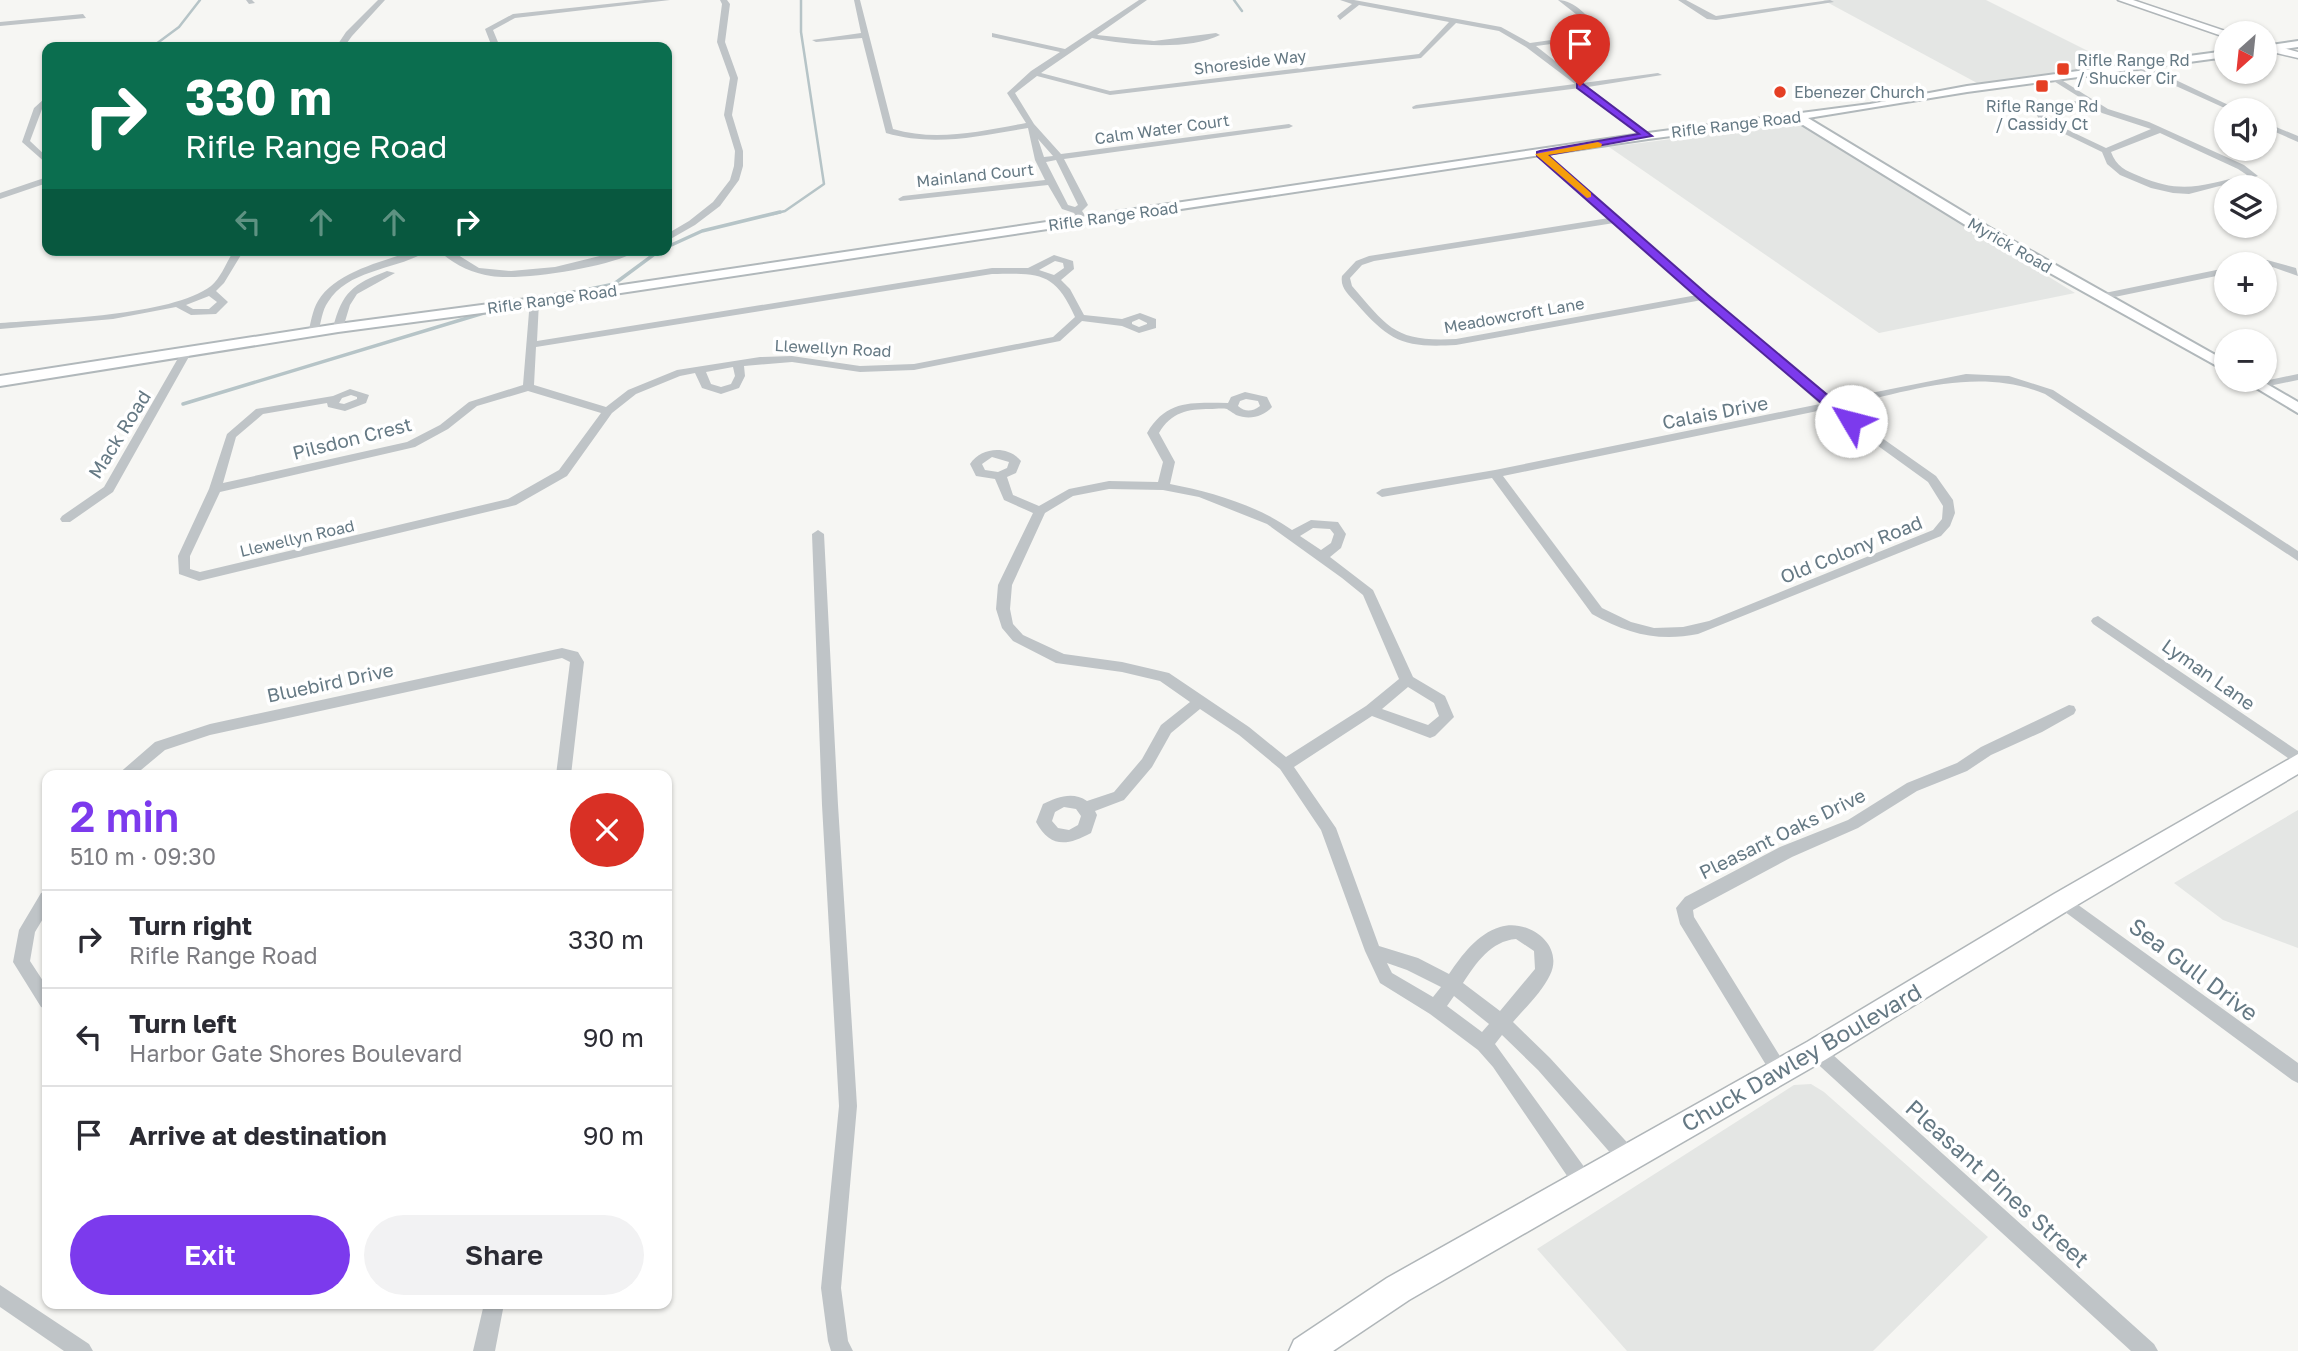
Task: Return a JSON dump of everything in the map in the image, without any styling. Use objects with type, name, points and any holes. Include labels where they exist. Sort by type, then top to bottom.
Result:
[{"type":"main road","points":[[2123,0],[2214,30]]},
{"type":"main road","points":[[2277,46],[2298,44]]},
{"type":"main road","points":[[2277,50],[2298,55]]},
{"type":"main road","name":"Rifle Range Road","points":[[0,381],[338,328],[534,302],[1080,216],[1540,154],[1648,136],[1798,117],[2214,56]]},
{"type":"main road","name":"Myrick Road","points":[[1798,117],[1985,231],[2214,360]]},
{"type":"main road","points":[[2271,392],[2298,408]]},
{"type":"main road","name":"Chuck Dawley Boulevard","points":[[1305,1351],[1398,1289],[1816,1051],[2298,761]]},
{"type":"street","points":[[344,42],[382,0]]},
{"type":"street","points":[[494,42],[489,29],[513,16],[667,0]]},
{"type":"street","points":[[672,235],[722,199],[735,176],[738,151],[728,127],[727,110],[734,88],[734,74],[722,49],[726,4],[723,0]]},
{"type":"street","points":[[857,0],[889,131],[909,138],[935,139],[1031,125]]},
{"type":"street","points":[[1131,0],[1143,1]]},
{"type":"street","points":[[1343,0],[1501,29],[1529,45],[1648,136]]},
{"type":"street","points":[[1401,9],[1405,0]]},
{"type":"street","points":[[1529,45],[1582,38],[1593,32],[1590,21],[1561,0]]},
{"type":"street","points":[[1681,0],[1710,17],[1831,2]]},
{"type":"street","points":[[1768,0],[1785,9]]},
{"type":"street","points":[[1031,125],[1039,160],[1050,183],[1065,207],[1080,216],[1083,205],[1059,157],[1031,125],[1012,93],[1065,51],[1143,1]]},
{"type":"street","points":[[1340,18],[1357,3]]},
{"type":"street","points":[[0,24],[83,16]]},
{"type":"street","name":"Shoreside Way","points":[[1034,73],[1110,93],[1421,56],[1456,19]]},
{"type":"street","points":[[816,40],[866,35]]},
{"type":"street","points":[[995,35],[1065,51]]},
{"type":"street","points":[[1092,36],[1126,44],[1156,45],[1216,35]]},
{"type":"street","points":[[2139,66],[2153,75],[2194,89],[2214,99]]},
{"type":"street","points":[[1416,107],[1658,75]]},
{"type":"street","points":[[2055,78],[2105,111],[2159,131],[2241,167],[2254,176],[2189,191],[2154,186],[2123,173],[2110,162],[2106,151],[2045,122],[2040,113],[2044,108],[2090,102]]},
{"type":"street","points":[[42,105],[38,108],[26,142],[42,156]]},
{"type":"street","name":"Calm Water Court","points":[[1039,160],[1289,126]]},
{"type":"street","points":[[2277,130],[2298,139]]},
{"type":"street","points":[[2106,151],[2159,131]]},
{"type":"street","name":"Old Colony Road","points":[[1495,474],[1598,611],[1616,623],[1667,635],[1690,633],[1937,533],[1947,524],[1950,511],[1945,495],[1932,480],[1830,407],[1540,154]]},
{"type":"street","points":[[0,196],[42,182]]},
{"type":"street","name":"Mainland Court","points":[[903,199],[1050,183]]},
{"type":"street","name":"Meadowcroft Lane","points":[[1616,220],[1372,258],[1351,270],[1345,278],[1347,286],[1391,335],[1422,344],[1455,342],[1704,297]]},
{"type":"street","points":[[0,326],[80,321],[178,304],[215,288],[235,256]]},
{"type":"street","points":[[313,333],[322,302],[335,288],[361,274],[408,256]]},
{"type":"street","points":[[338,328],[344,301],[353,291],[433,256]]},
{"type":"street","points":[[453,256],[477,270],[502,274],[550,270],[609,256]]},
{"type":"street","points":[[1032,270],[1054,258],[1068,261],[1069,270],[1056,279]]},
{"type":"street","points":[[2277,265],[2298,273]]},
{"type":"street","points":[[531,345],[992,271],[1032,270],[1056,279],[1061,281],[1074,300],[1080,318],[1126,323]]},
{"type":"street","points":[[2100,298],[2214,274]]},
{"type":"street","points":[[178,304],[191,312],[212,312],[222,302],[209,291]]},
{"type":"street","points":[[534,302],[528,387],[608,411]]},
{"type":"street","name":"Llewellyn Road","points":[[334,399],[260,411],[231,436],[215,489],[184,556],[184,571],[199,577],[512,502],[563,473],[608,411],[632,392],[677,373],[738,363],[792,359],[860,369],[914,367],[1056,339],[1080,318]]},
{"type":"street","name":"Mack Road","points":[[66,519],[109,489],[186,353]]},
{"type":"street","points":[[699,369],[706,386],[721,391],[735,386],[740,376],[738,363]]},
{"type":"street","name":"Calais Drive","points":[[1382,494],[1830,407],[1966,377],[1987,376],[2031,383],[2049,392],[2298,556]]},
{"type":"street","points":[[2277,379],[2298,377]]},
{"type":"street","name":"Pilsdon Crest","points":[[215,489],[411,445],[444,428],[473,404],[528,387]]},
{"type":"street","points":[[1163,485],[1169,462],[1153,433],[1159,418],[1175,409],[1233,406]]},
{"type":"street","points":[[1000,476],[1008,497],[1040,511]]},
{"type":"street","points":[[1371,710],[1430,732],[1447,717],[1440,700],[1407,680],[1368,593],[1270,521],[1202,494],[1163,485],[1110,485],[1069,493],[1040,511],[1005,585],[1003,609],[1007,625],[1018,638],[1062,659],[1122,667],[1164,677],[1244,731],[1285,765],[1328,828],[1373,951],[1387,978],[1436,1008],[1484,1044],[1499,1061],[1583,1182]]},
{"type":"street","points":[[1291,536],[1311,524],[1334,524],[1340,534],[1337,545],[1321,557]]},
{"type":"street","points":[[818,534],[830,805],[848,1106],[831,1288],[838,1341],[842,1351]]},
{"type":"street","name":"Lyman Lane","points":[[2098,621],[2298,761]]},
{"type":"street","name":"Bluebird Drive","points":[[131,770],[160,746],[210,730],[554,654],[573,656],[577,662],[565,770]]},
{"type":"street","points":[[1285,765],[1371,710],[1407,680]]},
{"type":"street","points":[[1086,808],[1119,796],[1147,763],[1166,729],[1200,701]]},
{"type":"street","name":"Pleasant Oaks Drive","points":[[1780,1072],[1686,919],[1684,908],[1786,852],[1853,824],[1912,786],[1962,767],[1986,751],[2037,728],[2069,709]]},
{"type":"street","name":"Sea Gull Drive","points":[[2063,901],[2298,1074]]},
{"type":"street","points":[[42,906],[27,930],[21,962],[42,994]]},
{"type":"street","points":[[1436,1008],[1485,941],[1499,932],[1516,930],[1531,937],[1540,944],[1545,957],[1543,972],[1484,1044]]},
{"type":"street","points":[[1373,951],[1403,958],[1476,1000],[1501,1021],[1627,1157]]},
{"type":"street","name":"Pleasant Pines Street","points":[[1816,1051],[2147,1351]]},
{"type":"street","points":[[0,1295],[82,1351]]},
{"type":"street","points":[[484,1351],[493,1309]]},
{"type":"shaded area","points":[[1823,0],[1986,0],[2106,60],[2111,68],[1977,83]]},
{"type":"shaded area","points":[[1798,123],[2075,293],[1879,333],[1609,147]]},
{"type":"shaded area","points":[[2298,810],[2298,948],[2223,920],[2174,883]]},
{"type":"shaded area","points":[[1811,1084],[1824,1092],[1988,1237],[1873,1351],[1627,1351],[1537,1249],[1794,1085]]},
{"type":"waterway","points":[[159,42],[179,27],[200,0]]},
{"type":"waterway","points":[[773,214],[785,211],[824,184],[801,32],[801,0]]},
{"type":"waterway","points":[[1234,0],[1242,11]]},
{"type":"waterway","points":[[672,245],[702,231],[780,212]]},
{"type":"waterway","points":[[571,293],[614,284],[652,256]]},
{"type":"waterway","points":[[183,404],[487,312]]},
{"type":"slow traffic","points":[[1587,195],[1540,154],[1598,144]]},
{"type":"place","name":"Rifle Range Rd / Shucker Cir","points":[[2063,69]]},
{"type":"place","name":"Rifle Range Rd / Cassidy Ct","points":[[2042,86]]},
{"type":"place","name":"Ebenezer Church","points":[[1780,92]]},
{"type":"route","points":[[1580,86],[1648,136],[1540,154],[1830,407],[1851,421]]}]
